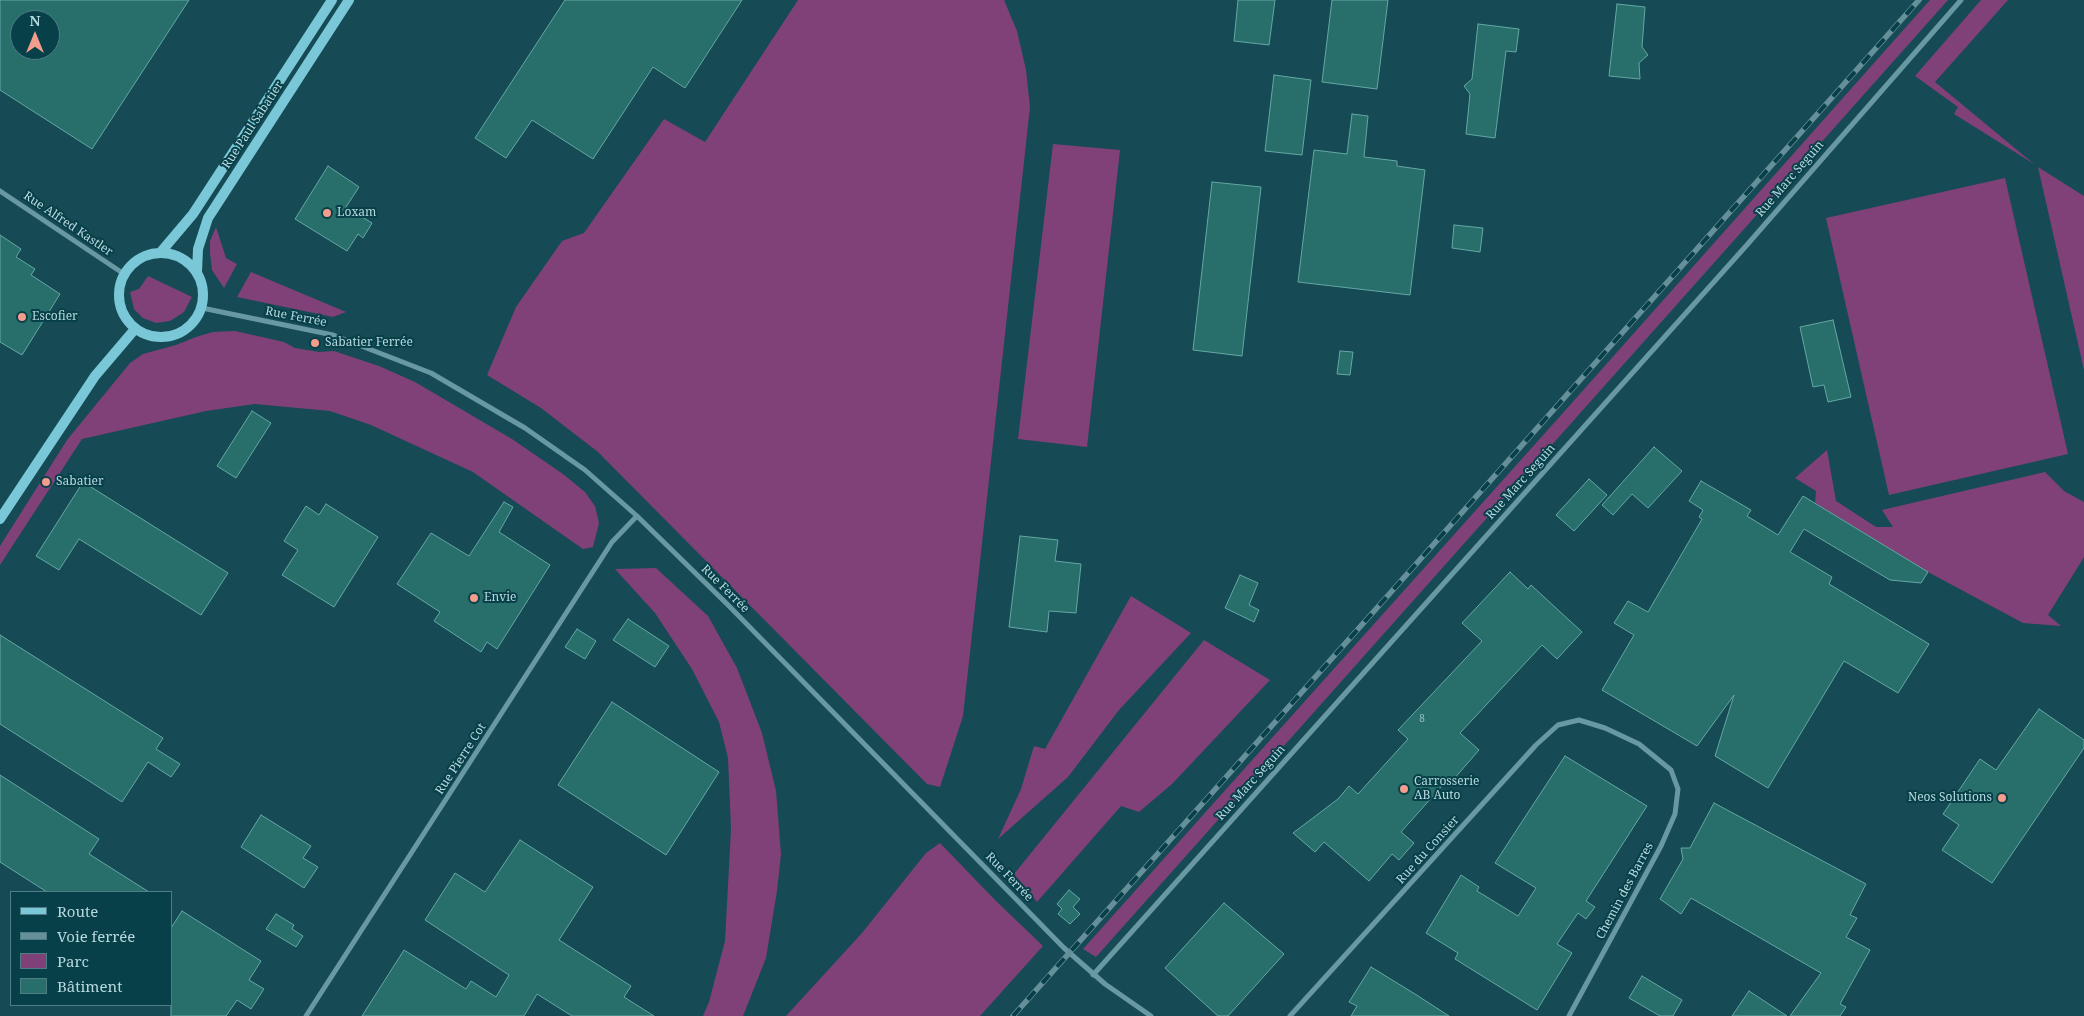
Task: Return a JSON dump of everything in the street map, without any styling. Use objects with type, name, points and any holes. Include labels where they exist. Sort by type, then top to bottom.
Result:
[{"type":"main road","name":"Rue Paul Sabatier","points":[[160,253],[193,214],[332,0]]},
{"type":"main road","name":"Rue Paul Sabatier","points":[[197,272],[198,249],[208,218],[349,0]]},
{"type":"main road","points":[[160,253],[181,257],[197,272],[202,283],[204,295],[202,308],[196,320],[187,330],[174,336],[161,338],[147,336],[128,322],[120,304],[120,284],[124,274],[133,263],[146,256],[160,253]]},
{"type":"main road","points":[[0,519],[96,376],[135,329]]},
{"type":"street","name":"Rue Marc Seguin","points":[[1093,975],[1746,246],[1962,0]]},
{"type":"street","name":"Rue Alfred Kastler","points":[[0,191],[124,274]]},
{"type":"street","name":"Rue Ferrée","points":[[202,308],[333,335],[431,373],[540,438],[585,470],[637,516],[1093,975],[1151,1016]]},
{"type":"street","name":"Rue Pierre Cot","points":[[306,1016],[612,542],[637,516]]},
{"type":"street","name":"Rue du Consier","points":[[1290,1016],[1536,745],[1558,725],[1579,720],[1605,728],[1639,744],[1671,770]]},
{"type":"street","name":"Chemin des Barres","points":[[1569,1016],[1661,846],[1675,814],[1678,789],[1671,770]]},
{"type":"green space","points":[[798,0],[1004,0],[1017,31],[1026,70],[1030,107],[963,716],[940,787],[927,784],[598,452],[541,408],[487,375],[516,307],[562,241],[584,233],[664,119],[705,142]]},
{"type":"green space","points":[[1930,0],[1948,0],[1096,957],[1083,949],[1562,414]]},
{"type":"green space","points":[[1981,0],[2008,0],[1935,82],[2034,164],[1954,114],[1958,107],[1915,76]]},
{"type":"green space","points":[[1053,144],[1120,150],[1087,447],[1018,439]]},
{"type":"green space","points":[[2038,167],[2084,196],[2084,370]]},
{"type":"green space","points":[[2005,178],[2068,454],[1889,495],[1826,218]]},
{"type":"green space","points":[[216,227],[226,258],[237,264],[224,288],[212,270],[210,241]]},
{"type":"green space","points":[[251,272],[346,312],[333,317],[237,297]]},
{"type":"green space","points":[[148,276],[192,297],[184,312],[170,321],[156,323],[143,318],[134,309],[130,292],[139,289]]},
{"type":"green space","points":[[235,331],[284,342],[295,348],[319,352],[334,351],[379,366],[415,382],[512,439],[563,474],[585,492],[595,506],[599,523],[593,547],[583,549],[473,472],[371,425],[330,411],[255,404],[206,411],[82,439],[0,565],[0,546],[67,440],[130,363],[143,354],[176,345],[196,337],[213,332]]},
{"type":"green space","points":[[1827,450],[1836,501],[1876,527],[1893,527],[1882,510],[2045,472],[2064,491],[2084,502],[2084,557],[2048,615],[2061,626],[2023,623],[1928,572],[1815,503],[1816,491],[1795,478]]},
{"type":"green space","points":[[656,568],[708,616],[737,668],[762,733],[776,791],[781,854],[777,891],[766,958],[743,1016],[703,1016],[709,1002],[725,941],[731,829],[728,758],[719,722],[692,669],[655,613],[615,569]]},
{"type":"green space","points":[[1131,596],[1191,633],[1119,710],[1068,777],[998,839],[1021,789],[1034,746],[1045,749]]},
{"type":"green space","points":[[1204,640],[1270,680],[1172,784],[1139,812],[1121,806],[1037,902],[1014,874]]},
{"type":"green space","points":[[940,843],[1043,946],[980,1016],[786,1016],[862,933],[926,853]]},
{"type":"building","points":[[0,0],[189,0],[92,149],[0,90]]},
{"type":"building","points":[[565,0],[742,0],[685,88],[653,67],[593,159],[532,120],[506,158],[475,138]]},
{"type":"building","points":[[1238,0],[1275,0],[1269,45],[1234,41]]},
{"type":"building","points":[[1332,0],[1388,0],[1377,89],[1322,82]]},
{"type":"building","points":[[1617,4],[1645,7],[1642,47],[1648,55],[1639,63],[1640,79],[1609,76]]},
{"type":"building","points":[[1478,24],[1519,29],[1516,52],[1506,51],[1495,138],[1466,134],[1470,94],[1464,86],[1472,79]]},
{"type":"building","points":[[1274,75],[1311,80],[1302,155],[1265,151]]},
{"type":"building","points":[[1352,114],[1368,116],[1364,157],[1397,161],[1397,166],[1425,170],[1410,295],[1298,282],[1314,150],[1347,154]]},
{"type":"building","name":"Loxam","points":[[328,166],[359,187],[346,207],[372,223],[363,238],[358,234],[347,251],[295,219]]},
{"type":"building","points":[[1212,182],[1261,187],[1242,356],[1193,350]]},
{"type":"building","points":[[1454,225],[1483,228],[1480,252],[1452,248]]},
{"type":"building","name":"Escofier","points":[[0,235],[21,249],[16,257],[35,269],[31,275],[60,294],[22,355],[0,342]]},
{"type":"building","points":[[1833,320],[1851,397],[1828,402],[1824,385],[1813,387],[1800,327]]},
{"type":"building","points":[[1340,351],[1353,352],[1350,375],[1337,374]]},
{"type":"building","points":[[252,411],[271,423],[236,478],[217,466]]},
{"type":"building","points":[[1654,447],[1682,471],[1648,508],[1632,494],[1613,515],[1602,505]]},
{"type":"building","points":[[1589,479],[1607,495],[1574,531],[1556,515]]},
{"type":"building","points":[[1701,481],[1751,510],[1747,516],[1778,535],[1803,496],[1928,572],[1921,583],[1890,580],[1804,529],[1790,552],[1832,577],[1829,584],[1929,644],[1898,693],[1844,661],[1768,788],[1715,756],[1734,695],[1697,746],[1602,690],[1634,635],[1614,623],[1628,601],[1648,612],[1702,519],[1699,517],[1703,510],[1689,501]]},
{"type":"building","points":[[83,482],[228,573],[201,615],[79,539],[59,570],[36,556]]},
{"type":"building","name":"Envie","points":[[504,502],[513,507],[499,532],[550,565],[497,649],[487,642],[481,652],[434,621],[440,612],[397,584],[431,533],[469,556]]},
{"type":"building","points":[[326,504],[378,537],[334,607],[282,575],[298,550],[284,541],[306,506],[319,515]]},
{"type":"building","points":[[1020,536],[1058,540],[1055,561],[1081,564],[1076,613],[1049,611],[1047,632],[1009,627]]},
{"type":"building","points":[[1510,572],[1528,589],[1531,585],[1582,632],[1557,659],[1542,645],[1460,733],[1479,750],[1453,780],[1450,777],[1401,832],[1414,843],[1399,860],[1392,854],[1369,881],[1324,842],[1315,852],[1293,833],[1338,799],[1349,786],[1358,794],[1408,739],[1398,730],[1482,641],[1462,623]]},
{"type":"building","points":[[1240,575],[1258,583],[1249,605],[1259,610],[1254,622],[1225,608]]},
{"type":"building","points":[[628,619],[669,646],[655,667],[613,640]]},
{"type":"building","points":[[577,629],[596,641],[585,659],[565,647]]},
{"type":"building","points":[[0,635],[163,738],[156,749],[180,764],[171,777],[148,762],[122,802],[0,724]]},
{"type":"building","points":[[612,702],[719,772],[666,855],[558,785]]},
{"type":"building","name":"Neos Solutions","points":[[2039,709],[2084,740],[2084,748],[1992,883],[1942,850],[1959,825],[1943,814],[1980,759],[1996,770]]},
{"type":"building","points":[[1565,756],[1647,806],[1586,901],[1595,907],[1586,919],[1578,913],[1557,944],[1572,953],[1537,1010],[1455,959],[1458,953],[1426,933],[1461,875],[1479,887],[1477,891],[1518,916],[1536,888],[1495,863]]},
{"type":"building","points":[[0,775],[99,839],[89,854],[147,891],[45,891],[0,862]]},
{"type":"building","points":[[1714,803],[1866,884],[1850,915],[1857,918],[1846,937],[1870,950],[1840,1004],[1846,1007],[1840,1016],[1790,1016],[1821,973],[1691,898],[1681,914],[1660,899],[1683,859],[1681,848],[1690,848]]},
{"type":"building","points":[[261,815],[311,846],[303,858],[318,867],[304,888],[241,847]]},
{"type":"building","points":[[520,840],[593,887],[559,940],[631,986],[624,997],[654,1016],[572,1016],[537,994],[524,1016],[362,1016],[404,950],[466,989],[471,981],[496,997],[509,975],[425,920],[455,873],[485,892]]},
{"type":"building","points":[[1069,890],[1080,899],[1073,907],[1080,914],[1070,924],[1058,914],[1062,909],[1057,904]]},
{"type":"building","points":[[1224,903],[1284,954],[1228,1016],[1218,1016],[1165,968]]},
{"type":"building","points":[[182,911],[261,961],[249,980],[264,989],[251,1009],[237,1000],[226,1016],[171,1016],[172,926]]},
{"type":"building","points":[[276,914],[294,925],[292,929],[303,936],[296,947],[266,929]]},
{"type":"building","points":[[1371,967],[1449,1016],[1351,1016],[1357,1006],[1349,1002]]},
{"type":"building","points":[[1642,976],[1682,1000],[1673,1016],[1660,1016],[1629,998]]},
{"type":"building","points":[[1749,991],[1787,1016],[1732,1016]]},
{"type":"railway","points":[[1013,1016],[1919,0]]},
{"type":"place","name":"Loxam","points":[[327,213]]},
{"type":"place","name":"Escofier","points":[[22,317]]},
{"type":"place","name":"Sabatier Ferrée","points":[[315,343]]},
{"type":"place","name":"Sabatier","points":[[46,482]]},
{"type":"place","name":"Envie","points":[[474,598]]},
{"type":"place","name":"Carrosserie AB Auto","points":[[1404,789]]},
{"type":"place","name":"Neos Solutions","points":[[2002,798]]}]
